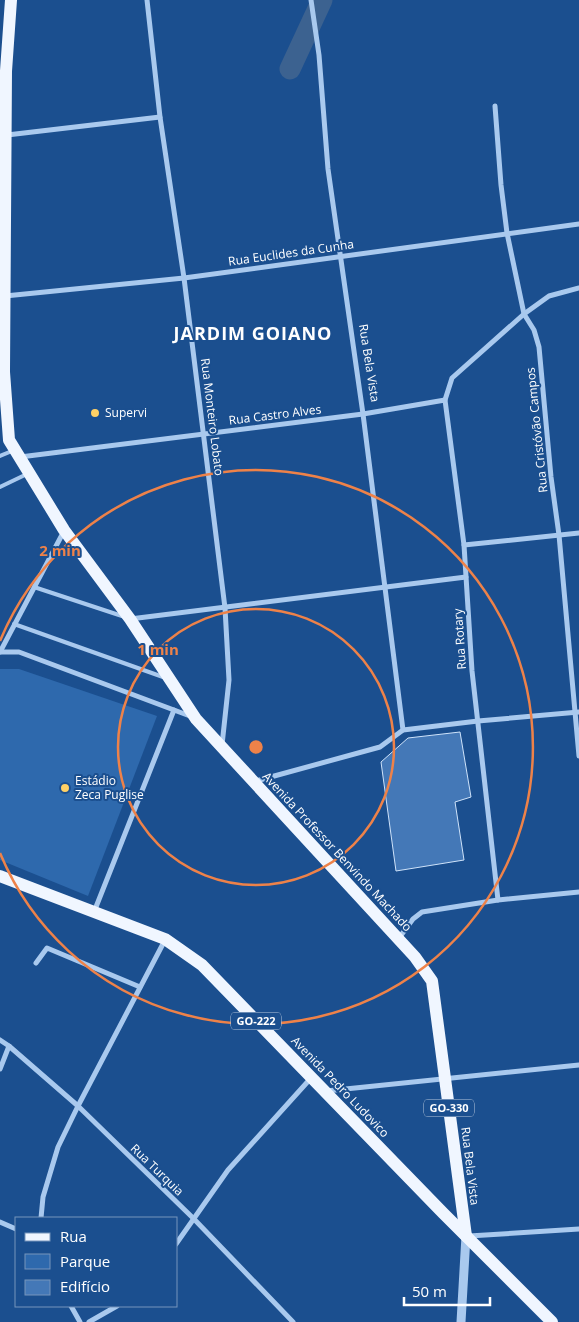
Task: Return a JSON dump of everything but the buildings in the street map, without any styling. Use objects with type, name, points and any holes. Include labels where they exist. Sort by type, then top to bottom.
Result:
[{"type":"main road","name":"Avenida Professor Benvindo Machado","points":[[11,0],[3,70],[6,135],[3,208],[5,296],[2,373],[9,440],[64,530],[130,619],[196,719],[415,957],[432,981]]},
{"type":"main road","name":"Avenida Pedro Ludovico","points":[[0,876],[165,939],[202,965],[552,1322]]},
{"type":"main road","name":"Rua Bela Vista","points":[[432,981],[466,1236]]},
{"type":"street","name":"Rua Monteiro Lobato","points":[[147,0],[160,117],[184,278],[225,608],[229,680],[222,748]]},
{"type":"street","name":"Rua Bela Vista","points":[[311,0],[319,55],[328,169],[363,414],[403,730]]},
{"type":"street","name":"Rua Cristóvão Campos","points":[[495,106],[501,185],[508,233],[524,314],[534,330],[539,347],[577,713],[579,756]]},
{"type":"street","points":[[6,135],[160,117]]},
{"type":"street","name":"Rua Euclides da Cunha","points":[[5,296],[184,278],[579,224]]},
{"type":"street","points":[[524,314],[549,296],[579,288]]},
{"type":"street","name":"Rua Rotary","points":[[498,900],[472,671],[464,545],[445,400],[452,378],[524,314]]},
{"type":"street","name":"Rua Castro Alves","points":[[16,454],[204,435],[363,414],[445,400]]},
{"type":"street","points":[[64,530],[0,652],[19,652],[196,719]]},
{"type":"street","points":[[464,545],[579,533]]},
{"type":"street","points":[[130,619],[466,577]]},
{"type":"street","points":[[94,912],[174,710]]},
{"type":"street","points":[[254,782],[380,747],[403,730],[478,720],[577,713]]},
{"type":"street","points":[[398,939],[413,919],[422,912],[498,900],[579,892]]},
{"type":"street","points":[[41,1217],[44,1197],[58,1147],[165,939]]},
{"type":"street","points":[[36,963],[47,948],[140,988]]},
{"type":"street","name":"Rua Turquia","points":[[0,1040],[78,1106],[193,1218],[293,1322]]},
{"type":"street","points":[[0,1069],[9,1046]]},
{"type":"street","points":[[325,1091],[579,1065]]},
{"type":"street","points":[[178,1241],[228,1170],[311,1077]]},
{"type":"street","points":[[0,1222],[15,1229]]},
{"type":"street","points":[[466,1236],[492,1236],[579,1229]]},
{"type":"street","name":"GO-330","points":[[460,1322],[466,1236]]},
{"type":"street","points":[[72,1307],[80,1322]]},
{"type":"street","points":[[89,1322],[115,1307]]},
{"type":"lane","points":[[0,456],[16,454]]},
{"type":"lane","points":[[0,487],[29,474]]},
{"type":"lane","points":[[34,587],[130,619]]},
{"type":"lane","points":[[14,624],[170,679]]},
{"type":"green space","name":"Estádio Zeca Puglise","points":[[0,669],[19,669],[157,716],[88,896],[0,860]]},
{"type":"waterway","points":[[290,69],[322,0]]},
{"type":"place","name":"Supervi","points":[[95,413]]},
{"type":"place","name":"Estádio Zeca Puglise","points":[[65,788]]},
{"type":"district","name":"JARDIM GOIANO","points":[[253,334]]}]
